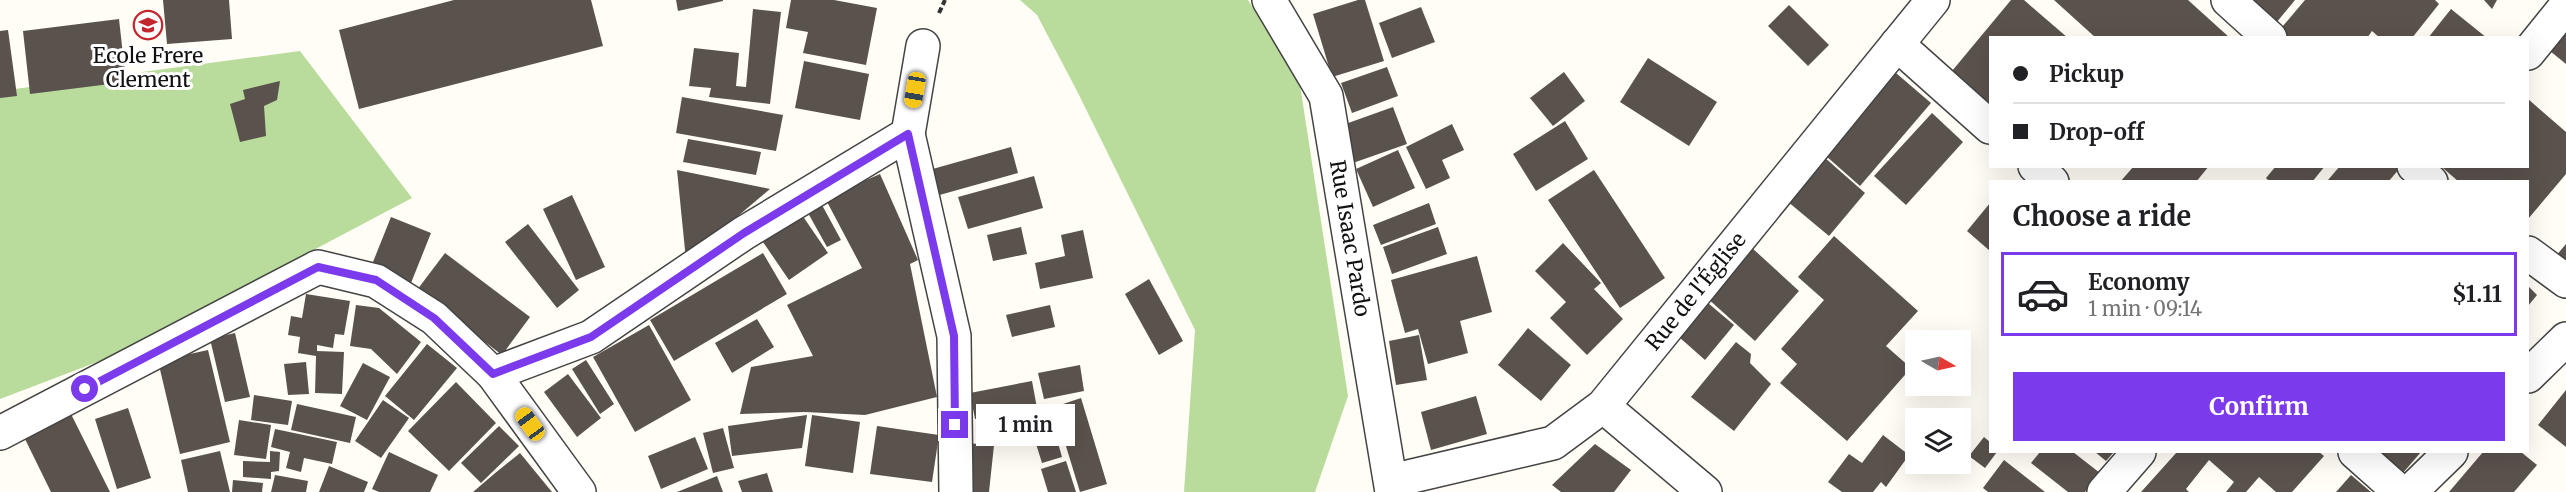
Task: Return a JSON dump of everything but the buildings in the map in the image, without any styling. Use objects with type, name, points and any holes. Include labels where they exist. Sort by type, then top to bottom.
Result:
[{"type":"street","name":"Rue Isaac Pardo","points":[[1269,0],[1326,96],[1392,487]]},
{"type":"street","name":"Rue de l'Église","points":[[1392,487],[1553,444],[1603,406],[1933,0]]},
{"type":"street","points":[[2228,0],[2268,36]]},
{"type":"street","points":[[2529,52],[2566,6]]},
{"type":"street","points":[[1897,44],[1989,126]]},
{"type":"street","points":[[923,46],[908,134],[954,336],[956,492]]},
{"type":"street","points":[[493,374],[591,337],[744,233],[908,134]]},
{"type":"street","points":[[2037,168],[2050,180]]},
{"type":"street","points":[[2529,254],[2566,281]]},
{"type":"street","points":[[0,433],[318,267],[376,280],[434,318],[493,374],[579,492]]},
{"type":"street","points":[[2529,375],[2566,339]]},
{"type":"street","points":[[1603,406],[1705,492]]},
{"type":"street","points":[[2104,492],[2138,453]]},
{"type":"street","points":[[2356,453],[2400,492]]},
{"type":"street","points":[[2410,492],[2450,453]]},
{"type":"green space","points":[[1020,0],[1248,0],[1300,85],[1348,396],[1315,492],[1184,492],[1195,330],[1037,15]]},
{"type":"green space","points":[[300,51],[412,198],[113,356],[0,399],[0,91]]},
{"type":"place","name":"Ecole Frere Clement","points":[[148,25]]},
{"type":"route","points":[[85,389],[318,267],[376,280],[434,318],[493,374],[591,337],[744,233],[908,134],[954,336],[955,425]]}]
